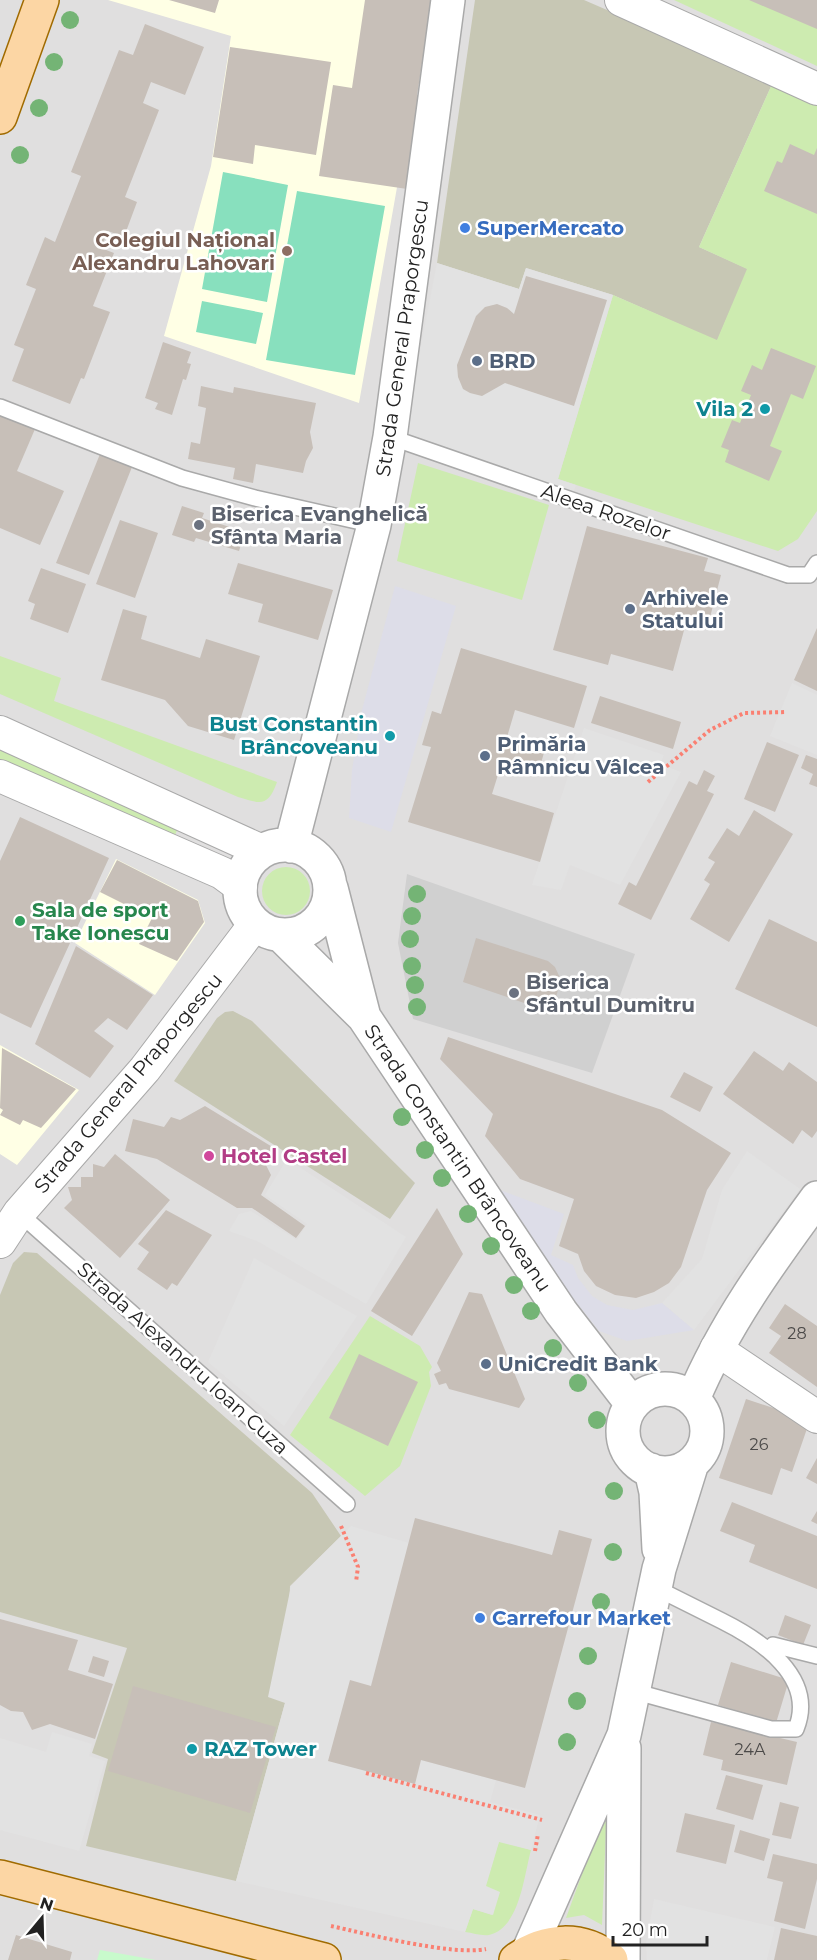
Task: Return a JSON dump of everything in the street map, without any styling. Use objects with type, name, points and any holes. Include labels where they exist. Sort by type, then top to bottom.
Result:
[{"type":"main road","points":[[0,117],[42,0]]},
{"type":"main road","points":[[0,1877],[324,1960]]},
{"type":"main road","points":[[513,1952],[549,1943],[571,1942],[591,1947],[611,1960]]},
{"type":"street","name":"Strada General Praporgescu","points":[[277,848],[374,525],[390,437],[448,0]]},
{"type":"street","points":[[621,0],[817,89]]},
{"type":"street","points":[[0,732],[277,848],[306,850],[319,860],[327,873],[331,888],[329,903],[322,918],[311,928],[297,934],[269,930]]},
{"type":"street","points":[[0,776],[222,873],[241,887]]},
{"type":"street","points":[[277,848],[250,863],[241,887],[241,900],[269,930],[334,984],[364,1017]]},
{"type":"street","name":"Strada Constantin Brâncoveanu","points":[[331,888],[364,1017],[561,1312],[632,1404]]},
{"type":"street","name":"Strada General Praporgescu","points":[[0,1242],[19,1213],[269,930]]},
{"type":"street","points":[[693,1399],[716,1350],[758,1278],[817,1198]]},
{"type":"street","points":[[716,1350],[817,1417]]},
{"type":"street","points":[[662,1389],[679,1391],[693,1399],[705,1416],[707,1436],[699,1455],[692,1463],[677,1471],[651,1470],[637,1461],[626,1445],[624,1424],[632,1404],[646,1394],[662,1389]]},
{"type":"street","points":[[623,1960],[624,1735],[657,1578],[692,1463]]},
{"type":"street","points":[[651,1470],[656,1502],[657,1578]]},
{"type":"street","points":[[513,1952],[624,1735]]},
{"type":"lane","points":[[0,407],[182,478],[255,498],[374,525]]},
{"type":"lane","name":"Aleea Rozelor","points":[[390,437],[788,575],[809,575],[817,563]]},
{"type":"lane","name":"Strada Alexandru Ioan Cuza","points":[[19,1213],[347,1504]]},
{"type":"lane","points":[[633,1691],[771,1730],[796,1729],[807,1718],[811,1702],[808,1686],[801,1672],[767,1643],[657,1578]]},
{"type":"lane","points":[[767,1643],[817,1656]]},
{"type":"path","points":[[648,782],[710,730],[744,712],[787,712]]},
{"type":"path","points":[[339,1521],[358,1567],[356,1582]]},
{"type":"path","points":[[366,1773],[542,1820]]},
{"type":"path","points":[[535,1853],[538,1834]]},
{"type":"path","points":[[328,1925],[467,1951],[513,1952]]},
{"type":"shaded area","points":[[0,0],[817,0],[817,1960],[0,1960]]},
{"type":"shaded area","name":"Colegiul Național Alexandru Lahovari","points":[[108,0],[430,0],[359,403],[164,336],[211,166],[231,36]]},
{"type":"shaded area","points":[[475,0],[584,0],[773,82],[699,247],[748,269],[717,341],[613,295],[526,268],[519,289],[437,263]]},
{"type":"shaded area","points":[[437,263],[519,289],[526,268],[613,295],[558,479],[576,485],[569,507],[401,449]]},
{"type":"shaded area","points":[[395,586],[456,606],[391,832],[349,818],[352,770],[362,710]]},
{"type":"shaded area","points":[[792,683],[817,695],[817,755],[770,736]]},
{"type":"shaded area","points":[[584,728],[664,755],[660,764],[681,772],[620,885],[570,865],[561,890],[532,885]]},
{"type":"shaded area","points":[[116,859],[198,900],[205,923],[155,995],[75,943]]},
{"type":"shaded area","name":"Biserica Sfântul Dumitru","points":[[407,874],[635,954],[592,1073],[413,1019],[398,943]]},
{"type":"shaded area","points":[[233,1011],[252,1021],[415,1183],[390,1219],[174,1081],[217,1018],[225,1012]]},
{"type":"shaded area","points":[[0,1045],[79,1090],[17,1165],[0,1154]]},
{"type":"shaded area","points":[[747,1151],[800,1189],[694,1330],[662,1303],[702,1259],[722,1190]]},
{"type":"shaded area","points":[[287,1159],[406,1237],[366,1304],[257,1241],[229,1231],[239,1214],[251,1211],[297,1240],[307,1224],[265,1195]]},
{"type":"shaded area","points":[[500,1190],[564,1214],[551,1255],[573,1265],[578,1278],[592,1296],[607,1305],[633,1310],[662,1303],[694,1330],[627,1341],[599,1331],[497,1202]]},
{"type":"shaded area","points":[[24,1252],[37,1253],[312,1493],[341,1536],[290,1586],[285,1703],[236,1881],[86,1846],[108,1759],[92,1753],[127,1648],[0,1612],[0,1295],[13,1263]]},
{"type":"shaded area","points":[[254,1258],[357,1316],[284,1426],[208,1362]]},
{"type":"shaded area","points":[[351,1526],[409,1543],[371,1686],[350,1681],[329,1760],[415,1783],[421,1760],[496,1780],[490,1802],[540,1815],[531,1850],[499,1842],[486,1886],[500,1892],[493,1915],[473,1909],[465,1932],[236,1881],[285,1703],[268,1697],[291,1586]]},
{"type":"shaded area","points":[[52,1732],[92,1744],[89,1756],[105,1761],[79,1851],[0,1830],[0,1738],[46,1752]]},
{"type":"shaded area","points":[[654,1899],[775,1927],[767,1960],[647,1960],[646,1944]]},
{"type":"green space","points":[[674,0],[817,0],[817,66]]},
{"type":"green space","points":[[773,82],[817,102],[817,511],[798,539],[778,551],[558,479],[613,295],[717,340],[747,269],[699,247]]},
{"type":"green space","points":[[223,172],[288,185],[267,302],[202,289]]},
{"type":"green space","points":[[297,191],[385,206],[355,375],[266,360]]},
{"type":"green space","points":[[202,301],[263,313],[256,344],[196,332]]},
{"type":"green space","points":[[418,463],[549,505],[522,600],[397,561]]},
{"type":"green space","points":[[0,656],[61,678],[54,701],[277,782],[274,790],[263,802],[238,797],[0,694]]},
{"type":"green space","points":[[0,748],[178,828],[173,840],[0,763]]},
{"type":"green space","points":[[281,867],[291,867],[306,877],[310,891],[306,905],[300,911],[291,915],[281,915],[266,905],[262,896],[262,886],[272,871]]},
{"type":"green space","points":[[370,1316],[420,1346],[432,1367],[429,1372],[431,1386],[400,1466],[365,1496],[290,1435]]},
{"type":"green space","points":[[607,1805],[602,1925],[584,1915],[566,1918]]},
{"type":"green space","points":[[499,1841],[531,1850],[519,1899],[508,1922],[499,1930],[489,1935],[465,1932],[473,1909],[492,1915],[485,1887]]},
{"type":"green space","points":[[100,1950],[156,1960],[97,1960]]},
{"type":"building","points":[[169,0],[219,0],[215,13]]},
{"type":"building","points":[[365,0],[432,0],[417,95],[428,97],[414,190],[319,176],[333,85],[352,88]]},
{"type":"building","points":[[749,0],[817,0],[817,29]]},
{"type":"building","points":[[145,24],[204,47],[185,95],[151,82],[143,103],[159,110],[125,197],[137,202],[124,237],[108,231],[101,248],[114,253],[93,306],[110,312],[84,379],[81,378],[70,404],[12,381],[24,349],[14,345],[36,289],[26,285],[45,237],[55,242],[81,176],[71,172],[119,50],[133,55]]},
{"type":"building","points":[[230,47],[331,62],[316,155],[255,145],[253,164],[213,157]]},
{"type":"building","points":[[790,144],[814,155],[817,148],[817,214],[764,191],[777,161],[782,163]]},
{"type":"building","points":[[526,276],[607,300],[574,406],[505,383],[482,396],[470,393],[463,389],[458,377],[457,365],[476,316],[485,307],[497,304],[514,314]]},
{"type":"building","points":[[163,342],[191,352],[187,363],[191,364],[186,380],[183,379],[172,415],[155,409],[158,403],[145,398]]},
{"type":"building","name":"Vila 2","points":[[771,348],[816,366],[803,399],[791,394],[770,446],[782,451],[769,481],[725,462],[729,450],[721,447],[732,420],[740,423],[751,395],[741,391],[752,365],[762,370]]},
{"type":"building","points":[[201,386],[233,393],[234,387],[316,403],[310,432],[313,448],[303,473],[256,464],[253,483],[233,479],[235,468],[188,459],[191,442],[200,444],[206,408],[198,406]]},
{"type":"building","points":[[0,415],[35,429],[17,471],[64,491],[40,545],[0,528]]},
{"type":"building","points":[[100,454],[132,467],[89,575],[56,563]]},
{"type":"building","name":"Biserica Evanghelică Sfânta Maria","points":[[182,506],[204,513],[202,518],[245,532],[239,551],[196,538],[194,542],[172,535]]},
{"type":"building","points":[[120,520],[158,533],[135,598],[96,584]]},
{"type":"building","points":[[587,526],[708,558],[704,571],[721,575],[707,629],[686,623],[673,671],[611,654],[608,665],[553,650]]},
{"type":"building","points":[[238,563],[333,590],[318,640],[258,622],[263,604],[228,594]]},
{"type":"building","points":[[41,568],[86,584],[68,633],[30,619],[35,604],[28,601]]},
{"type":"building","points":[[123,609],[147,616],[141,639],[200,658],[206,639],[260,656],[234,740],[188,726],[165,700],[101,680]]},
{"type":"building","points":[[817,628],[817,691],[794,680]]},
{"type":"building","name":"Primăria Râmnicu Vâlcea","points":[[461,648],[587,686],[574,728],[515,710],[507,737],[545,749],[538,774],[502,762],[492,794],[554,813],[540,862],[408,822],[431,747],[422,745],[432,711],[441,714]]},
{"type":"building","points":[[600,696],[681,722],[673,749],[591,723]]},
{"type":"building","points":[[767,742],[799,755],[775,812],[744,799]]},
{"type":"building","points":[[806,755],[817,759],[817,787],[809,784],[813,774],[801,768]]},
{"type":"building","points":[[704,770],[715,776],[707,791],[714,794],[651,920],[618,904],[629,882],[636,886],[689,781],[697,785]]},
{"type":"building","points":[[754,810],[793,834],[729,942],[690,919],[710,884],[704,880],[715,862],[708,858],[727,828],[739,836]]},
{"type":"building","points":[[20,817],[109,858],[31,1028],[0,1013],[0,861]]},
{"type":"building","points":[[117,860],[198,901],[204,922],[177,961],[139,944],[152,918],[100,892]]},
{"type":"building","points":[[769,919],[817,942],[817,1027],[735,989]]},
{"type":"building","points":[[476,938],[548,961],[555,967],[561,980],[556,997],[546,1005],[536,1007],[463,982]]},
{"type":"building","points":[[76,946],[153,995],[127,1030],[108,1018],[94,1031],[114,1046],[90,1078],[35,1044]]},
{"type":"building","points":[[448,1037],[662,1110],[731,1153],[707,1190],[681,1267],[669,1283],[654,1292],[636,1298],[615,1295],[596,1286],[584,1271],[578,1254],[559,1246],[574,1199],[520,1179],[485,1136],[493,1114],[440,1059]]},
{"type":"building","points":[[2,1048],[76,1089],[41,1128],[23,1120],[20,1125],[0,1115],[3,1110],[0,1108]]},
{"type":"building","points":[[754,1051],[783,1071],[789,1062],[817,1082],[817,1131],[812,1138],[802,1130],[793,1144],[723,1094]]},
{"type":"building","points":[[684,1072],[713,1087],[700,1112],[670,1097]]},
{"type":"building","points":[[205,1106],[274,1148],[265,1163],[271,1175],[261,1195],[305,1226],[296,1238],[252,1208],[237,1208],[157,1159],[125,1151],[133,1119],[164,1127],[171,1117],[180,1120]]},
{"type":"building","points":[[115,1154],[170,1200],[120,1258],[64,1208],[72,1200],[68,1187],[81,1187],[81,1177],[93,1177],[93,1164],[104,1167]]},
{"type":"building","points":[[437,1208],[463,1254],[412,1336],[371,1311]]},
{"type":"building","points":[[166,1210],[212,1235],[177,1286],[172,1283],[167,1290],[137,1269],[149,1252],[138,1244]]},
{"type":"building","points":[[469,1292],[482,1294],[525,1399],[519,1408],[449,1389],[446,1383],[439,1385],[434,1374],[441,1371],[437,1363]]},
{"type":"building","points":[[785,1304],[817,1326],[817,1387],[769,1353],[781,1336],[769,1328]]},
{"type":"building","points":[[359,1354],[418,1382],[388,1446],[329,1418]]},
{"type":"building","points":[[746,1399],[810,1420],[792,1472],[781,1468],[772,1495],[719,1478]]},
{"type":"building","points":[[817,1458],[817,1484],[806,1478]]},
{"type":"building","points":[[732,1502],[817,1536],[817,1589],[749,1562],[755,1545],[720,1531]]},
{"type":"building","points":[[817,1511],[817,1524],[811,1521]]},
{"type":"building","name":"Carrefour Market","points":[[415,1518],[552,1555],[559,1530],[592,1539],[525,1788],[421,1760],[415,1784],[328,1761],[350,1680],[371,1686]]},
{"type":"building","points":[[785,1615],[811,1625],[803,1645],[778,1635]]},
{"type":"building","points":[[0,1619],[78,1640],[68,1670],[113,1684],[95,1739],[50,1724],[32,1730],[23,1712],[11,1711],[0,1705]]},
{"type":"building","points":[[93,1656],[109,1661],[104,1677],[88,1672]]},
{"type":"building","points":[[731,1662],[789,1680],[776,1723],[718,1705]]},
{"type":"building","name":"RAZ Tower","points":[[133,1686],[276,1727],[250,1813],[108,1771]]},
{"type":"building","points":[[711,1722],[797,1742],[787,1785],[721,1770],[723,1760],[703,1755]]},
{"type":"building","points":[[726,1775],[763,1785],[753,1820],[716,1809]]},
{"type":"building","points":[[780,1802],[799,1807],[791,1839],[772,1835]]},
{"type":"building","points":[[685,1813],[735,1825],[726,1864],[676,1852]]},
{"type":"building","points":[[740,1830],[770,1839],[764,1861],[734,1852]]},
{"type":"building","points":[[773,1854],[817,1864],[817,1879],[805,1929],[774,1921],[783,1882],[767,1878]]},
{"type":"building","points":[[781,1928],[817,1936],[817,1960],[774,1960]]},
{"type":"building","points":[[16,1935],[72,1952],[70,1960],[8,1960]]},
{"type":"place","name":"SuperMercato","points":[[465,228]]},
{"type":"place","name":"Colegiul Național Alexandru Lahovari","points":[[287,251]]},
{"type":"place","name":"BRD","points":[[477,361]]},
{"type":"place","name":"Vila 2","points":[[765,409]]},
{"type":"place","name":"Biserica Evanghelică Sfânta Maria","points":[[199,525]]},
{"type":"place","name":"Arhivele Statului","points":[[630,609]]},
{"type":"place","name":"Bust Constantin Brâncoveanu","points":[[390,736]]},
{"type":"place","name":"Primăria Râmnicu Vâlcea","points":[[485,756]]},
{"type":"place","name":"Sala de sport Take Ionescu","points":[[20,921]]},
{"type":"place","name":"Biserica Sfântul Dumitru","points":[[514,993]]},
{"type":"place","name":"Hotel Castel","points":[[209,1156]]},
{"type":"place","name":"UniCredit Bank","points":[[486,1364]]},
{"type":"place","name":"Carrefour Market","points":[[480,1618]]},
{"type":"place","name":"RAZ Tower","points":[[192,1749]]}]
